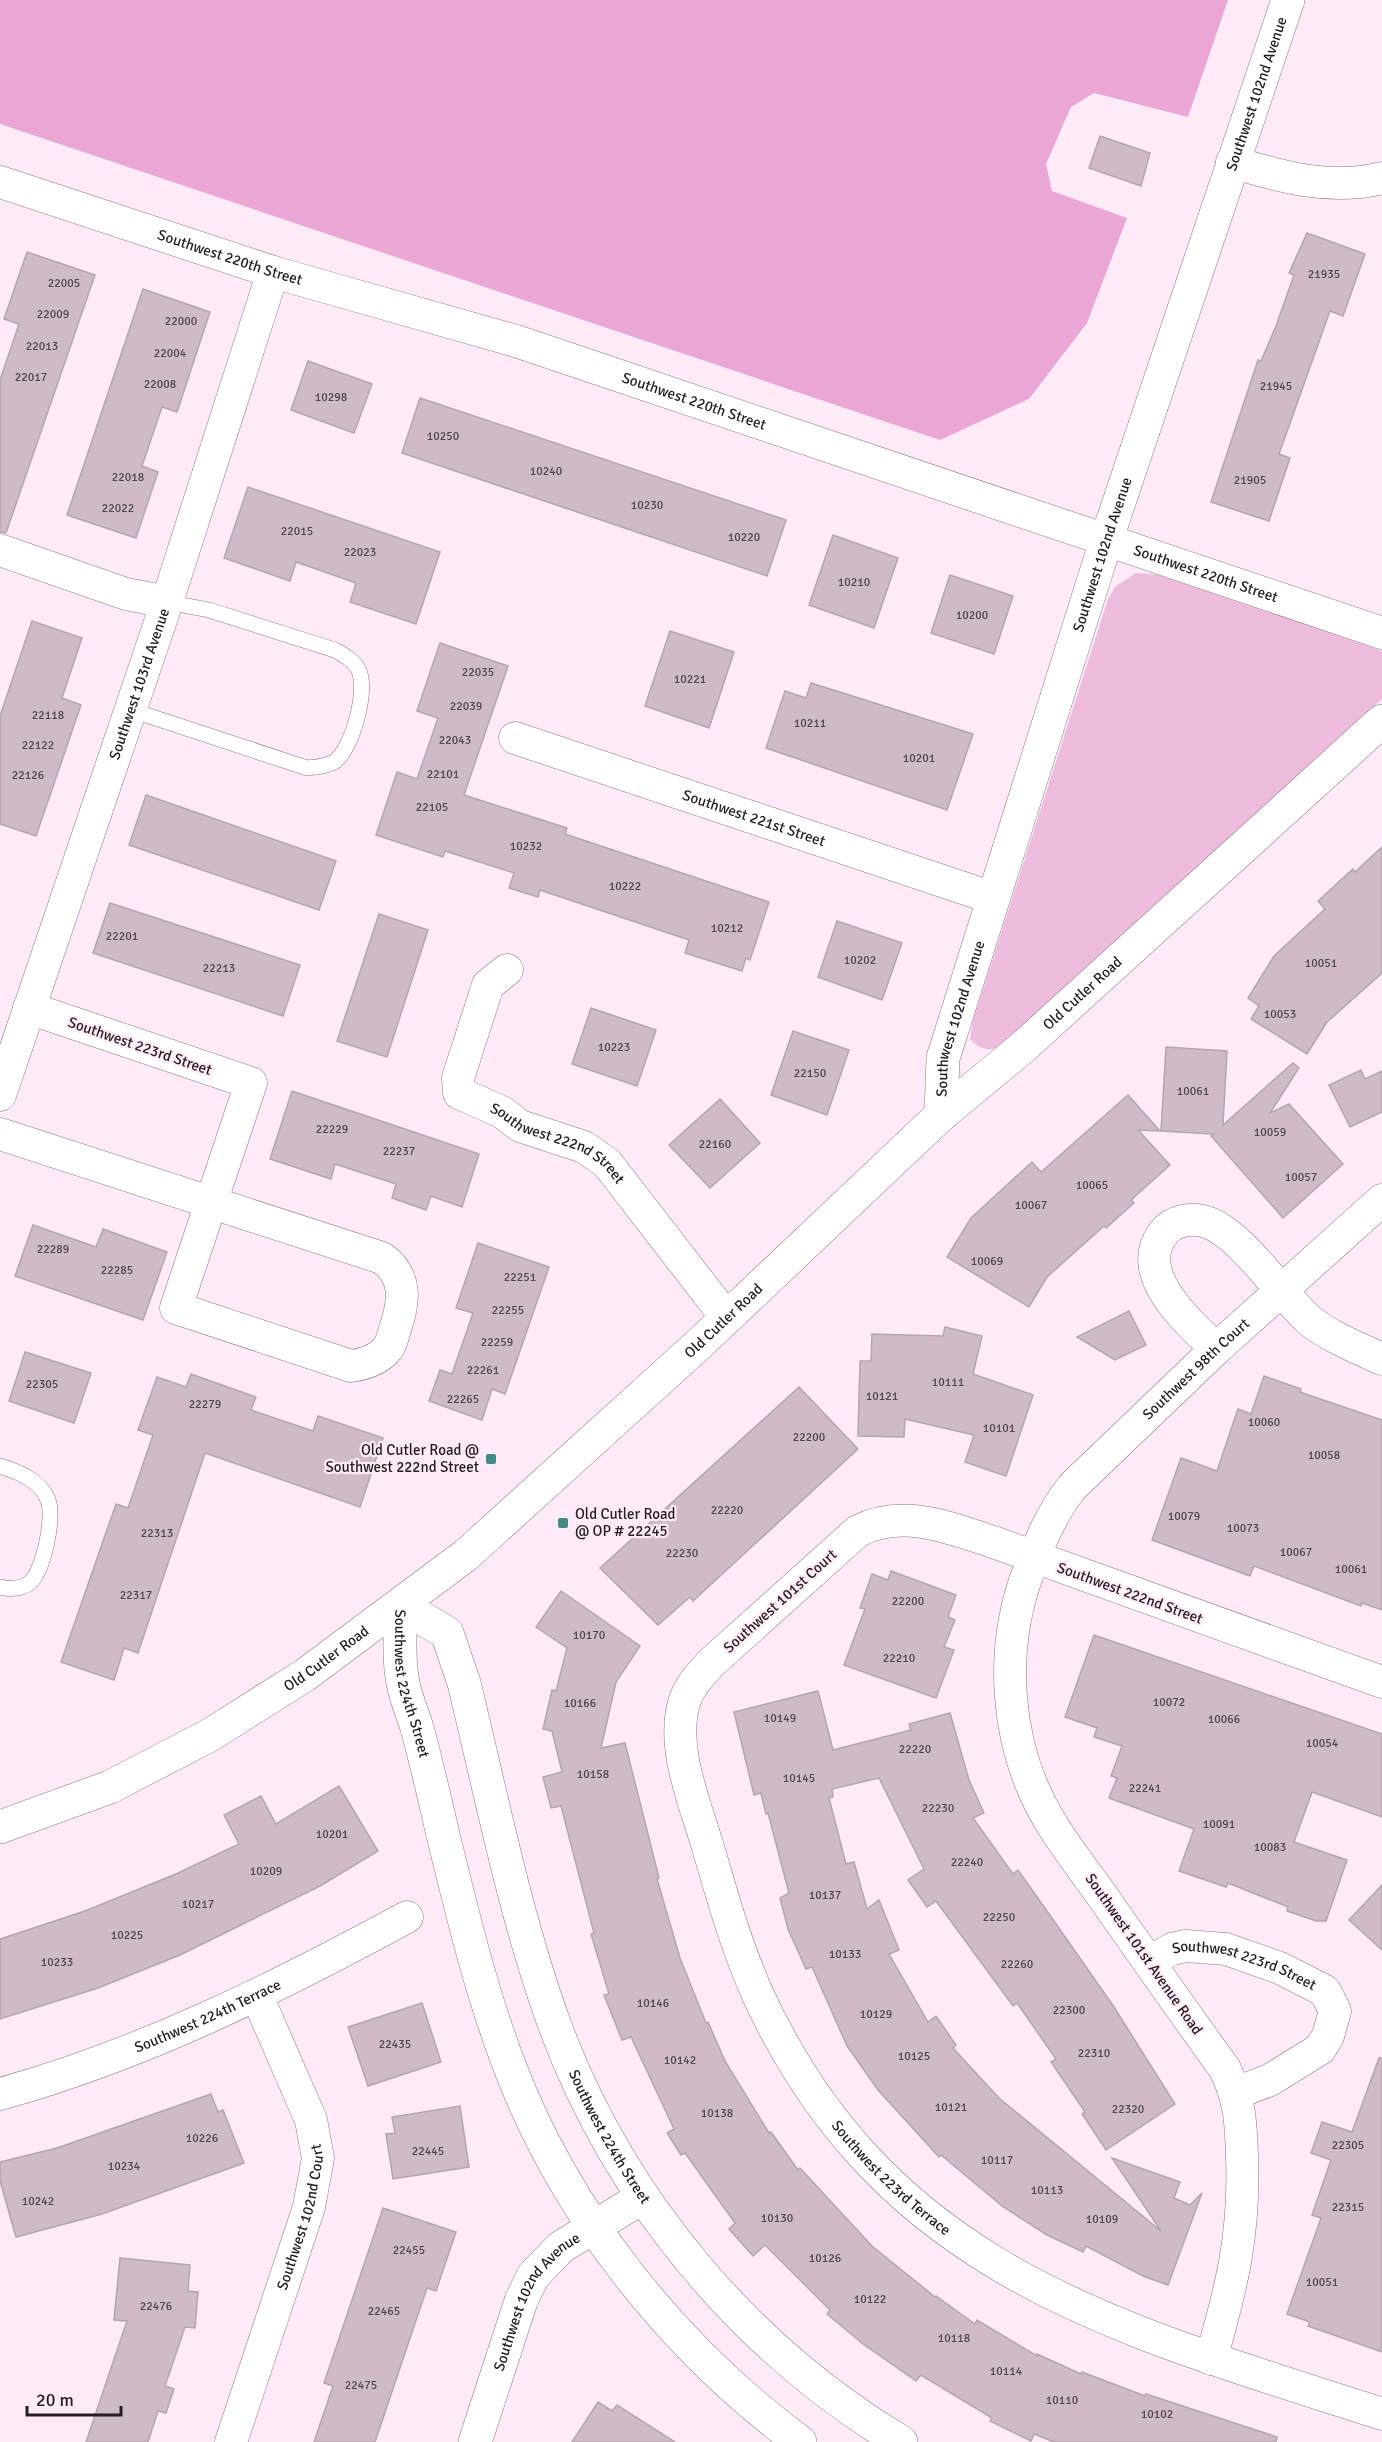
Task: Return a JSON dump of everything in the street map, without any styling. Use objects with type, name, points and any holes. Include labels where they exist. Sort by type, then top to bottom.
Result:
[{"type":"street","name":"Southwest 102nd Avenue","points":[[941,1115],[943,1058],[1106,541],[1288,0]]},
{"type":"street","points":[[1232,162],[1296,180],[1319,183],[1356,182],[1382,178]]},
{"type":"street","name":"Southwest 220th Street","points":[[0,182],[273,272],[516,341],[1382,633]]},
{"type":"street","name":"Southwest 103rd Avenue","points":[[0,1095],[167,602],[273,272]]},
{"type":"street","points":[[0,550],[126,594],[167,602]]},
{"type":"street","name":"Old Cutler Road","points":[[0,1827],[110,1787],[182,1751],[305,1675],[466,1555],[726,1317],[941,1115],[1022,1048],[1382,721]]},
{"type":"street","name":"Southwest 221st Street","points":[[515,738],[993,898]]},
{"type":"street","name":"Southwest 222nd Street","points":[[507,970],[488,984],[458,1078],[459,1093],[502,1112],[520,1126],[584,1148],[607,1163],[726,1317]]},
{"type":"street","name":"Southwest 223rd Street","points":[[29,1008],[251,1083],[212,1203]]},
{"type":"street","points":[[0,1134],[382,1258],[393,1266],[403,1293],[402,1309],[389,1347],[376,1359],[351,1366],[176,1308],[212,1203]]},
{"type":"street","name":"Southwest 98th Court","points":[[1033,1558],[1057,1509],[1073,1486],[1216,1349],[1382,1200]]},
{"type":"street","points":[[1216,1349],[1174,1304],[1160,1284],[1155,1267],[1156,1253],[1162,1235],[1169,1227],[1197,1220],[1234,1238],[1311,1321],[1382,1359]]},
{"type":"street","name":"Southwest 222nd Street","points":[[875,1523],[902,1520],[938,1525],[1382,1682]]},
{"type":"street","name":"Southwest 101st Court","points":[[691,1687],[711,1663],[831,1554],[858,1531],[875,1523]]},
{"type":"street","name":"Southwest 101st Avenue Road","points":[[1033,1558],[1017,1600],[1010,1641],[1014,1723],[1023,1760],[1051,1823],[1225,2068],[1236,2093],[1242,2119],[1243,2217],[1235,2271],[1212,2359]]},
{"type":"street","name":"Southwest 224th Street","points":[[400,1605],[447,1634],[453,1648],[537,1973],[552,2017],[594,2114],[643,2197],[703,2276],[776,2349],[828,2393],[901,2442]]},
{"type":"street","name":"Southwest 224th Street","points":[[400,1605],[402,1677],[488,2006],[518,2087],[557,2166],[593,2225],[657,2309],[695,2351],[736,2390],[800,2442]]},
{"type":"street","name":"Southwest 223rd Terrace","points":[[691,1687],[682,1712],[682,1742],[694,1799],[729,1920],[759,1997],[780,2036],[826,2109],[852,2144],[909,2201],[967,2247],[1050,2294],[1153,2339],[1382,2414]]},
{"type":"street","name":"Southwest 224th Terrace","points":[[0,2094],[144,2045],[257,1996],[407,1917]]},
{"type":"street","name":"Southwest 223rd Street","points":[[1149,1962],[1172,1949],[1186,1946],[1226,1949],[1280,1968],[1326,1991],[1335,2011],[1328,2036],[1320,2049],[1270,2080],[1236,2093]]},
{"type":"street","name":"Southwest 102nd Court","points":[[231,2442],[309,2207],[318,2158],[311,2120],[257,1996]]},
{"type":"street","name":"Southwest 102nd Avenue","points":[[475,2442],[521,2301],[533,2276],[561,2247],[593,2225],[643,2197]]},
{"type":"lane","points":[[131,710],[307,768],[322,767],[335,761],[347,745],[355,722],[363,690],[359,671],[350,659],[335,650],[209,610],[167,602]]},
{"type":"lane","points":[[0,1466],[19,1472],[37,1484],[48,1500],[52,1520],[39,1571],[29,1584],[16,1588],[0,1587]]},
{"type":"shaded area","points":[[0,0],[1228,0],[1188,117],[1094,93],[1071,107],[1046,164],[1052,191],[1127,218],[1087,323],[1029,399],[940,440],[0,124]]},
{"type":"shaded area","points":[[1136,573],[1159,575],[1382,651],[1382,699],[1004,1044],[994,1049],[982,1048],[970,1039],[973,1021],[1108,599],[1116,586]]},
{"type":"building","points":[[1100,136],[1150,153],[1141,186],[1089,168]]},
{"type":"building","points":[[1307,233],[1365,254],[1343,316],[1330,311],[1279,454],[1290,458],[1269,521],[1211,502],[1258,360],[1261,361],[1276,326],[1294,275],[1289,273]]},
{"type":"building","points":[[27,252],[95,275],[6,533],[0,532],[0,380],[19,324],[4,319]]},
{"type":"building","points":[[143,289],[210,312],[177,412],[162,407],[142,466],[158,472],[136,538],[67,515]]},
{"type":"building","points":[[308,361],[372,384],[354,433],[291,410]]},
{"type":"building","points":[[420,398],[786,520],[767,576],[402,453]]},
{"type":"building","points":[[248,487],[440,552],[416,624],[350,602],[356,583],[296,562],[290,581],[224,558]]},
{"type":"building","points":[[833,535],[898,558],[874,628],[809,605]]},
{"type":"building","points":[[950,575],[1013,596],[994,654],[931,633]]},
{"type":"building","points":[[32,621],[82,638],[62,698],[81,705],[36,836],[0,824],[0,716]]},
{"type":"building","points":[[670,631],[734,652],[709,728],[645,706]]},
{"type":"building","points":[[440,643],[508,666],[464,795],[567,828],[565,834],[769,902],[750,960],[746,958],[742,971],[685,953],[689,940],[540,890],[538,897],[509,888],[514,873],[445,851],[443,857],[376,835],[397,772],[417,779],[438,718],[417,711]]},
{"type":"building","points":[[811,683],[973,734],[947,810],[766,748],[785,691],[806,698]]},
{"type":"building","points":[[146,795],[336,861],[319,910],[129,845]]},
{"type":"building","points":[[1382,847],[1382,973],[1327,1022],[1307,1054],[1251,1019],[1259,1006],[1248,998],[1274,956],[1325,909],[1318,901],[1353,869],[1355,872]]},
{"type":"building","points":[[110,903],[300,965],[283,1016],[93,953]]},
{"type":"building","points":[[379,914],[428,930],[387,1057],[337,1041]]},
{"type":"building","points":[[837,921],[902,943],[882,1000],[818,977]]},
{"type":"building","points":[[591,1008],[656,1030],[637,1086],[572,1064]]},
{"type":"building","points":[[793,1031],[849,1050],[827,1115],[771,1095]]},
{"type":"building","points":[[1166,1047],[1227,1051],[1223,1125],[1293,1063],[1299,1068],[1270,1113],[1289,1104],[1343,1164],[1283,1218],[1211,1136],[1214,1134],[1161,1131]]},
{"type":"building","points":[[1361,1070],[1365,1079],[1382,1071],[1382,1112],[1350,1127],[1329,1085]]},
{"type":"building","points":[[292,1091],[479,1154],[462,1207],[431,1196],[426,1210],[392,1198],[396,1184],[335,1164],[331,1179],[270,1159]]},
{"type":"building","points":[[1128,1095],[1160,1131],[1138,1130],[1170,1165],[1131,1200],[1134,1203],[1106,1228],[1104,1226],[1047,1277],[1029,1307],[947,1257],[971,1218],[1032,1162],[1041,1172]]},
{"type":"building","points":[[720,1099],[760,1143],[710,1188],[669,1145]]},
{"type":"building","points":[[33,1225],[96,1247],[103,1229],[167,1252],[143,1320],[15,1276]]},
{"type":"building","points":[[478,1243],[549,1267],[505,1394],[492,1389],[482,1420],[429,1401],[440,1370],[452,1374],[473,1313],[456,1308]]},
{"type":"building","points":[[1129,1311],[1146,1345],[1115,1360],[1077,1337]]},
{"type":"building","points":[[945,1327],[982,1336],[973,1374],[1033,1395],[1006,1476],[965,1462],[974,1435],[905,1419],[904,1437],[858,1436],[860,1361],[871,1361],[872,1334],[943,1336]]},
{"type":"building","points":[[25,1352],[91,1373],[74,1423],[9,1401]]},
{"type":"building","points":[[191,1374],[256,1397],[251,1410],[313,1431],[318,1416],[383,1438],[360,1507],[205,1453],[138,1653],[124,1648],[114,1680],[61,1662],[116,1504],[128,1508],[153,1435],[138,1430],[157,1377],[186,1387]]},
{"type":"building","points":[[1264,1376],[1301,1389],[1300,1392],[1382,1420],[1382,1610],[1362,1603],[1361,1606],[1254,1566],[1250,1576],[1152,1540],[1181,1458],[1217,1471],[1238,1409],[1251,1414]]},
{"type":"building","points":[[799,1387],[858,1449],[693,1601],[690,1597],[658,1625],[600,1568]]},
{"type":"building","points":[[891,1571],[956,1595],[948,1617],[955,1620],[944,1647],[954,1650],[936,1698],[844,1665],[865,1609],[860,1608],[872,1574],[888,1580]]},
{"type":"building","points":[[561,1591],[640,1646],[616,1682],[601,1748],[625,1743],[659,1878],[657,1879],[680,1958],[706,2023],[708,2022],[725,2061],[769,2133],[771,2132],[798,2170],[800,2168],[872,2246],[935,2297],[975,2324],[977,2320],[1037,2356],[1037,2354],[1081,2374],[1082,2372],[1145,2396],[1146,2394],[1277,2437],[1276,2442],[1054,2442],[1034,2434],[1031,2441],[990,2421],[992,2418],[921,2375],[916,2381],[863,2344],[827,2314],[830,2310],[765,2245],[753,2256],[729,2229],[735,2223],[685,2153],[681,2155],[667,2133],[674,2129],[631,2037],[622,2040],[604,1995],[609,1994],[591,1934],[594,1933],[561,1806],[551,1808],[543,1777],[562,1772],[552,1731],[543,1729],[552,1690],[556,1691],[567,1648],[536,1627]]},
{"type":"building","points":[[1094,1635],[1382,1734],[1382,1817],[1312,1792],[1294,1842],[1347,1860],[1326,1921],[1316,1921],[1287,1911],[1288,1907],[1228,1883],[1226,1887],[1179,1871],[1194,1829],[1109,1798],[1117,1778],[1111,1776],[1122,1746],[1094,1737],[1097,1728],[1065,1717]]},
{"type":"building","points":[[818,1691],[833,1750],[911,1730],[909,1724],[950,1713],[969,1780],[984,1813],[973,1818],[1013,1874],[1018,1870],[1047,1911],[1114,2007],[1175,2104],[1106,2150],[1082,2114],[1085,2112],[1051,2062],[1056,2059],[1017,2003],[1013,2006],[936,1901],[927,1907],[908,1880],[924,1869],[879,1778],[832,1789],[833,1797],[829,1798],[846,1864],[854,1862],[867,1909],[879,1900],[899,1950],[889,1954],[928,2022],[936,2016],[956,2045],[953,2048],[999,2098],[1161,2231],[1112,2158],[1180,2182],[1174,2198],[1190,2205],[1202,2193],[1168,2285],[1143,2276],[1086,2246],[1083,2252],[1047,2235],[1002,2206],[941,2155],[939,2157],[878,2090],[847,2046],[812,1967],[806,1969],[788,1929],[780,1898],[789,1893],[761,1793],[754,1795],[734,1712]]},
{"type":"building","points":[[339,1786],[378,1851],[320,1886],[180,1955],[98,1988],[0,2019],[0,1939],[85,1911],[176,1874],[239,1844],[224,1815],[261,1796],[276,1824]]},
{"type":"building","points":[[1382,1885],[1382,1950],[1349,1920]]},
{"type":"building","points":[[422,2003],[441,2062],[368,2086],[348,2027]]},
{"type":"building","points":[[1379,2058],[1382,2058],[1382,2352],[1308,2326],[1310,2322],[1287,2314],[1321,2218],[1312,2215],[1331,2160],[1311,2153],[1322,2122],[1352,2132]]},
{"type":"building","points":[[211,2094],[218,2112],[223,2110],[244,2163],[102,2214],[16,2237],[0,2181],[0,2162],[57,2148]]},
{"type":"building","points":[[460,2106],[469,2167],[393,2179],[386,2134],[395,2133],[392,2117]]},
{"type":"building","points":[[383,2208],[456,2232],[436,2291],[427,2288],[375,2442],[314,2442],[333,2386],[324,2383]]},
{"type":"building","points":[[120,2258],[190,2265],[188,2291],[198,2292],[195,2328],[185,2327],[165,2386],[174,2389],[166,2413],[158,2411],[148,2442],[86,2442],[127,2321],[114,2320]]},
{"type":"building","points":[[598,2402],[612,2411],[617,2405],[675,2442],[572,2442]]},
{"type":"place","name":"Old Cutler Road @ Southwest 222nd Street","points":[[491,1459]]},
{"type":"place","name":"Old Cutler Road @ OP # 22245","points":[[563,1523]]}]
